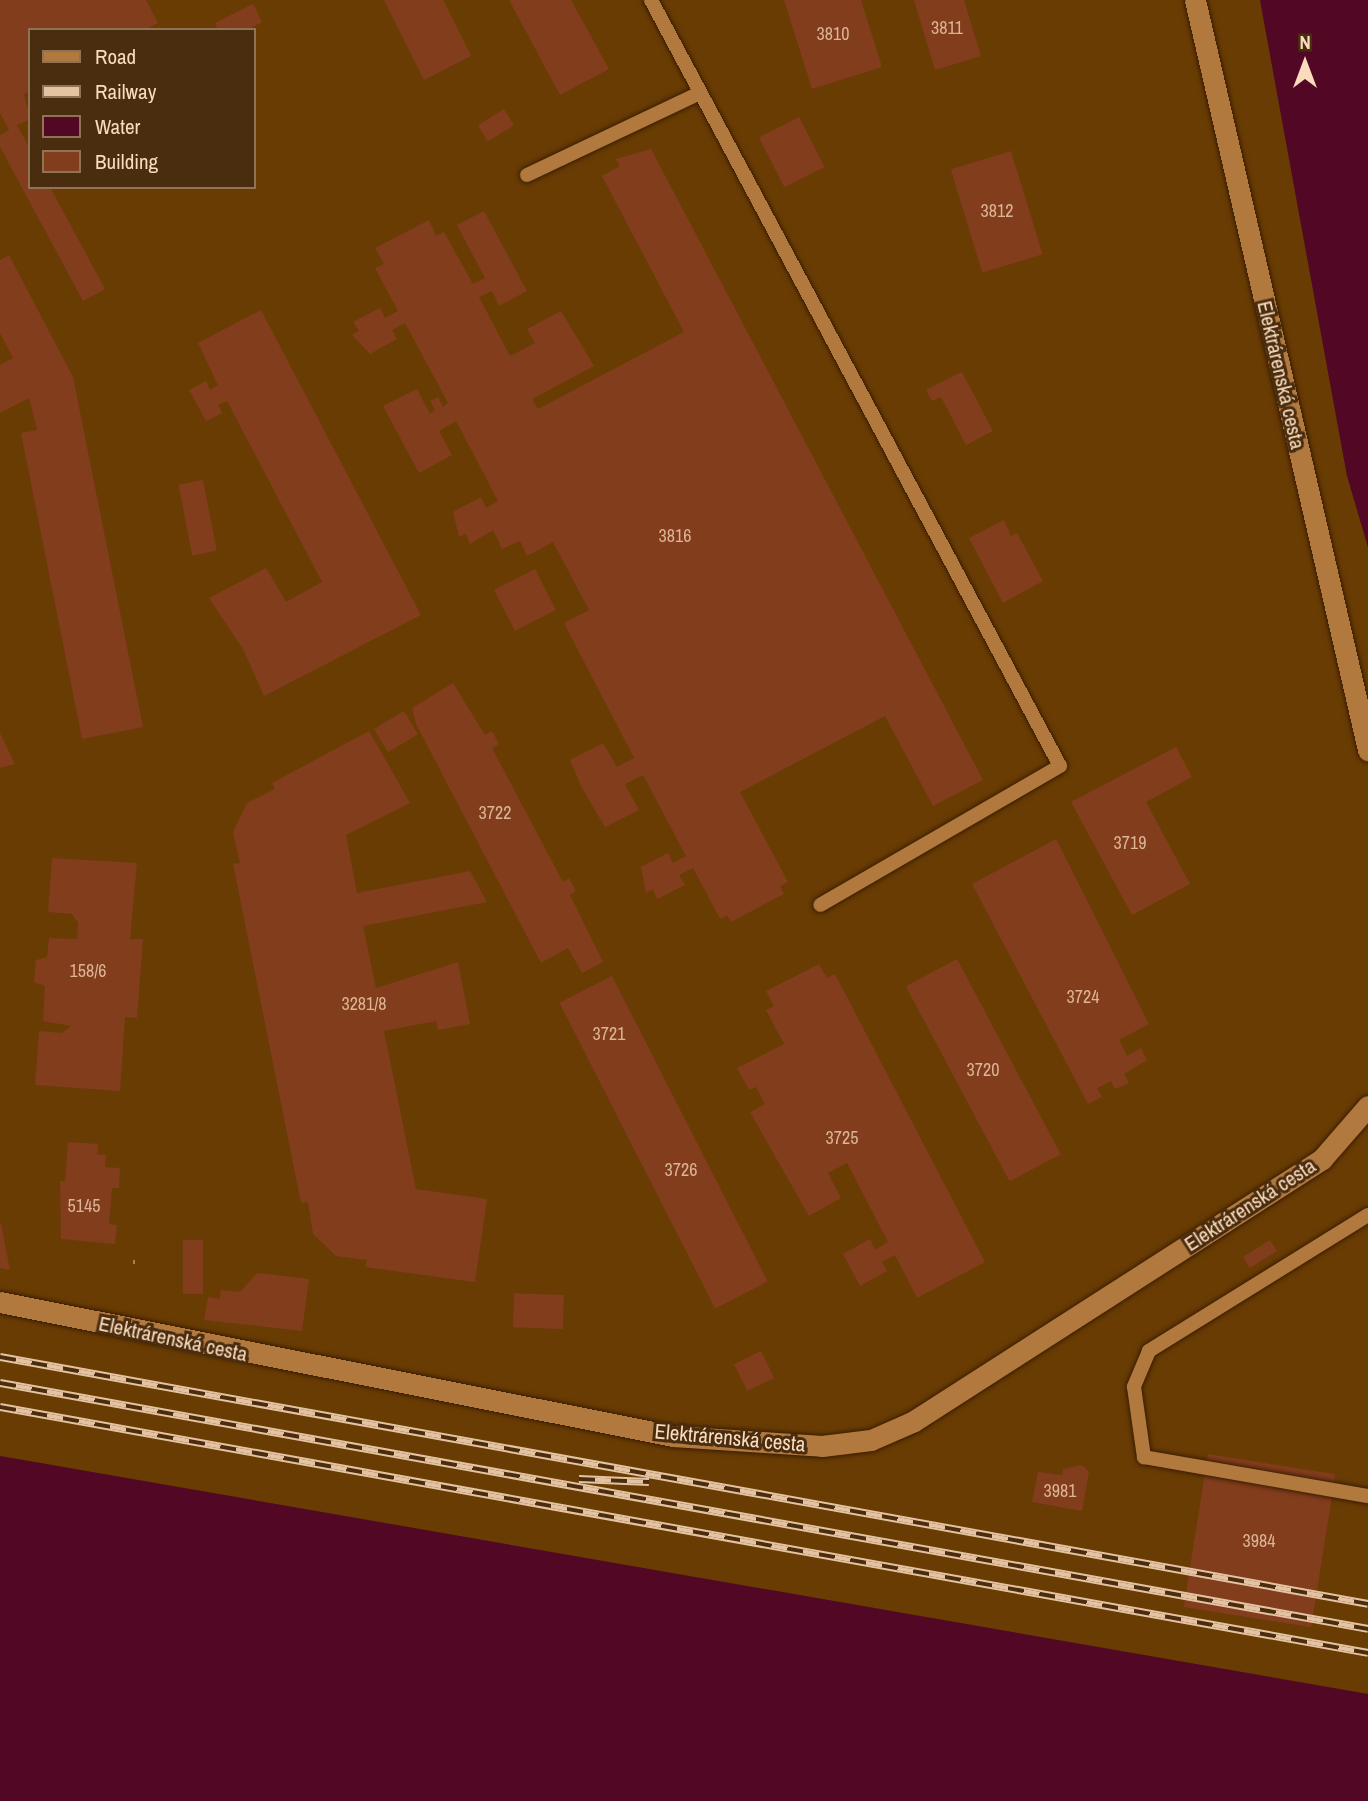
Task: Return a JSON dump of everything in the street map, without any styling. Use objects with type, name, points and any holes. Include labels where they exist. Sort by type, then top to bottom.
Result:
[{"type":"street","name":"Elektrárenská cesta","points":[[1195,0],[1368,750]]},
{"type":"street","name":"Elektrárenská cesta","points":[[0,1301],[673,1436],[822,1446],[871,1440],[914,1421],[1322,1159],[1368,1106]]},
{"type":"lane","points":[[651,0],[1060,766],[820,905]]},
{"type":"lane","points":[[527,175],[699,93]]},
{"type":"lane","points":[[1368,1214],[1149,1351],[1133,1387],[1144,1457],[1368,1496]]},
{"type":"path","points":[[134,1262],[141,1262]]},
{"type":"shaded area","points":[[0,0],[1260,0],[1347,475],[1368,547],[1368,1694],[0,1456]]},
{"type":"water","points":[[1260,0],[1368,0],[1368,547],[1347,476]]},
{"type":"water","points":[[0,1456],[1368,1694],[1368,1801],[0,1801]]},
{"type":"building","points":[[0,0],[146,0],[158,23],[149,28],[28,28],[28,92],[24,94],[28,120],[17,125],[28,145],[28,189],[51,189],[105,289],[83,301],[0,147],[0,135],[9,130],[0,113]]},
{"type":"building","points":[[384,0],[443,0],[471,56],[424,80]]},
{"type":"building","points":[[509,0],[571,0],[609,69],[560,95]]},
{"type":"building","points":[[784,0],[861,0],[882,67],[812,89]]},
{"type":"building","points":[[914,0],[964,0],[981,56],[935,70]]},
{"type":"building","points":[[253,4],[262,22],[251,28],[217,28],[215,23]]},
{"type":"building","points":[[504,109],[514,125],[488,142],[478,125]]},
{"type":"building","points":[[799,117],[824,167],[784,187],[759,137]]},
{"type":"building","points":[[651,149],[983,780],[933,806],[885,716],[740,792],[788,882],[780,886],[784,894],[731,922],[727,915],[720,919],[693,868],[679,875],[685,885],[657,899],[653,889],[646,893],[641,867],[668,853],[673,863],[686,856],[643,775],[625,784],[639,810],[605,827],[581,786],[570,760],[603,743],[617,767],[634,758],[564,623],[589,610],[553,542],[527,556],[520,541],[502,549],[493,530],[470,544],[466,534],[459,537],[453,512],[481,497],[486,508],[498,501],[456,421],[439,431],[452,455],[419,473],[383,406],[417,389],[430,414],[435,410],[430,401],[438,397],[443,407],[448,403],[405,323],[392,330],[397,339],[370,354],[352,335],[359,331],[353,322],[380,308],[385,318],[398,311],[375,268],[384,264],[375,248],[429,220],[436,236],[444,232],[473,284],[485,278],[457,225],[484,211],[527,291],[499,306],[492,291],[479,297],[510,356],[535,343],[527,329],[561,311],[594,366],[532,399],[538,409],[684,332],[602,176],[620,166],[616,159]]},
{"type":"building","points":[[1011,151],[1043,254],[982,273],[951,169]]},
{"type":"building","points":[[9,255],[73,377],[143,727],[82,739],[21,433],[37,430],[29,398],[0,413],[0,365],[13,358],[0,333],[0,260]]},
{"type":"building","points":[[261,310],[421,615],[264,696],[243,649],[209,598],[266,568],[286,602],[322,582],[227,401],[218,405],[222,413],[206,421],[189,390],[206,381],[210,390],[218,385],[198,343]]},
{"type":"building","points":[[962,372],[993,431],[966,445],[941,397],[932,401],[926,390]]},
{"type":"building","points":[[203,480],[217,551],[192,555],[178,485]]},
{"type":"building","points":[[1004,520],[1011,536],[1017,533],[1043,581],[1003,603],[969,538]]},
{"type":"building","points":[[535,569],[556,610],[515,631],[494,590]]},
{"type":"building","points":[[453,683],[485,735],[492,731],[499,744],[492,748],[563,882],[569,878],[576,891],[570,895],[603,962],[582,973],[568,948],[541,963],[416,724],[412,708]]},
{"type":"building","points":[[404,711],[418,734],[388,752],[374,729]]},
{"type":"building","points":[[369,731],[410,803],[346,835],[357,893],[470,871],[487,902],[363,926],[376,988],[458,962],[470,1024],[438,1030],[436,1021],[384,1031],[416,1189],[487,1199],[475,1282],[365,1267],[367,1260],[336,1256],[313,1234],[308,1202],[301,1203],[233,864],[240,863],[233,832],[247,803],[275,789],[272,783]]},
{"type":"building","points":[[0,733],[15,764],[0,768]]},
{"type":"building","points":[[1176,747],[1192,777],[1146,802],[1190,884],[1132,915],[1071,802]]},
{"type":"building","points":[[1056,839],[1149,1024],[1119,1040],[1127,1056],[1141,1048],[1147,1060],[1124,1074],[1129,1083],[1115,1089],[1111,1081],[1097,1088],[1102,1097],[1088,1104],[972,884]]},
{"type":"building","points":[[52,858],[137,863],[130,939],[143,939],[137,1018],[125,1017],[120,1091],[35,1085],[39,1031],[62,1033],[71,1026],[43,1021],[45,986],[34,982],[36,960],[47,957],[49,938],[77,939],[78,923],[72,914],[48,912]]},
{"type":"building","points":[[957,959],[1061,1154],[1010,1181],[906,986]]},
{"type":"building","points":[[819,964],[827,978],[835,974],[985,1262],[917,1298],[895,1255],[882,1262],[887,1271],[860,1286],[843,1254],[870,1239],[875,1250],[888,1242],[847,1163],[828,1173],[841,1198],[809,1216],[750,1112],[765,1104],[756,1087],[749,1090],[737,1068],[784,1044],[766,1010],[774,1006],[766,991]]},
{"type":"building","points":[[612,976],[768,1282],[715,1308],[559,1003]]},
{"type":"building","points":[[68,1142],[98,1144],[97,1154],[106,1155],[105,1167],[120,1168],[119,1188],[112,1188],[109,1224],[117,1225],[115,1244],[61,1239],[60,1181],[65,1181]]},
{"type":"building","points":[[1,1223],[10,1270],[0,1268]]},
{"type":"building","points":[[183,1240],[203,1240],[203,1294],[183,1294]]},
{"type":"building","points":[[1270,1240],[1277,1251],[1250,1268],[1243,1257]]},
{"type":"building","points":[[257,1273],[309,1279],[302,1331],[204,1320],[208,1297],[220,1299],[221,1290],[240,1292]]},
{"type":"building","points":[[514,1293],[564,1295],[563,1329],[513,1327]]},
{"type":"building","points":[[761,1351],[774,1378],[747,1391],[734,1364]]},
{"type":"building","points":[[1208,1454],[1335,1474],[1311,1627],[1184,1607]]},
{"type":"building","points":[[1082,1465],[1089,1472],[1082,1511],[1032,1502],[1038,1472],[1062,1475],[1063,1469]]},
{"type":"railway","points":[[0,1357],[1368,1604]]},
{"type":"railway","points":[[0,1383],[1368,1629]]},
{"type":"railway","points":[[0,1407],[1368,1653]]},
{"type":"railway","points":[[579,1479],[649,1482]]}]
